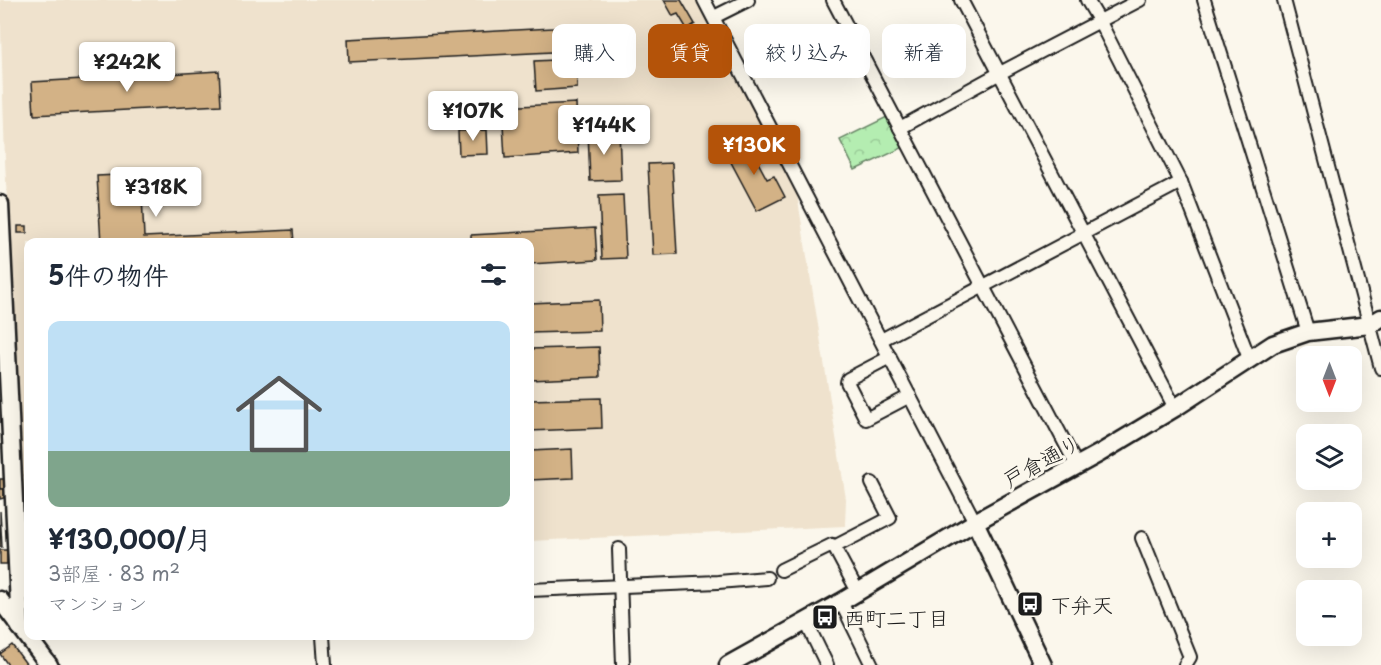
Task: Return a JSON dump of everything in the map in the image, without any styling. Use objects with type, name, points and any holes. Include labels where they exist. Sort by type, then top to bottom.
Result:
[{"type":"street","points":[[704,0],[975,522],[1042,665]]},
{"type":"street","points":[[714,17],[748,0]]},
{"type":"street","points":[[833,0],[1077,466]]},
{"type":"street","points":[[961,0],[1175,408]]},
{"type":"street","points":[[1087,0],[1181,182],[1249,358]]},
{"type":"street","points":[[900,128],[1140,0]]},
{"type":"street","points":[[1204,0],[1308,332]]},
{"type":"street","points":[[1284,0],[1377,323],[1381,368]]},
{"type":"street","points":[[881,340],[1181,182]]},
{"type":"street","points":[[0,204],[22,618]]},
{"type":"street","name":"戸倉通り","points":[[728,665],[841,602],[975,522],[1077,466],[1175,408],[1273,344],[1308,332],[1377,323]]},
{"type":"street","points":[[890,357],[848,379],[847,382],[866,419],[910,396]]},
{"type":"street","points":[[781,570],[832,545],[834,547],[890,518],[872,483]]},
{"type":"street","points":[[1142,538],[1190,657],[1185,665]]},
{"type":"street","points":[[834,547],[858,592]]},
{"type":"street","points":[[619,549],[623,665]]},
{"type":"street","points":[[534,590],[766,578]]},
{"type":"street","points":[[0,600],[22,618]]},
{"type":"street","points":[[841,602],[872,665]]},
{"type":"street","points":[[806,622],[827,665]]},
{"type":"street","points":[[35,640],[49,665]]},
{"type":"street","points":[[323,640],[325,665]]},
{"type":"shaded area","points":[[0,0],[698,0],[711,24],[648,24],[648,78],[732,78],[732,65],[796,188],[846,499],[845,526],[534,541],[534,238],[24,238],[24,545],[5,161]]},
{"type":"green space","points":[[889,116],[904,147],[855,170],[840,140]]},
{"type":"building","points":[[664,0],[681,0],[695,24],[684,24],[678,14],[673,16]]},
{"type":"building","points":[[552,28],[552,52],[349,62],[348,39]]},
{"type":"building","points":[[552,60],[552,78],[577,78],[577,88],[536,91],[534,61]]},
{"type":"building","points":[[219,71],[221,105],[34,115],[32,82]]},
{"type":"building","points":[[576,103],[578,153],[505,158],[502,107]]},
{"type":"building","points":[[487,130],[488,154],[459,155],[458,131]]},
{"type":"building","points":[[619,130],[621,180],[590,181],[588,131]]},
{"type":"building","points":[[745,138],[767,179],[774,176],[785,197],[757,211],[724,149]]},
{"type":"building","points":[[672,163],[677,254],[653,255],[648,164]]},
{"type":"building","points":[[141,174],[144,237],[293,230],[294,238],[101,238],[97,176]]},
{"type":"building","points":[[623,195],[626,258],[602,259],[599,196]]},
{"type":"building","points":[[18,226],[27,226],[27,233],[18,233]]},
{"type":"building","points":[[595,228],[597,260],[534,264],[534,238],[471,238],[471,235]]},
{"type":"building","points":[[599,300],[600,331],[534,333],[534,303]]},
{"type":"building","points":[[599,347],[600,377],[534,380],[534,349]]},
{"type":"building","points":[[601,398],[602,428],[534,431],[534,400]]},
{"type":"building","points":[[572,449],[573,478],[534,480],[534,451]]},
{"type":"building","points":[[0,479],[4,479],[4,489],[0,489]]},
{"type":"building","points":[[0,489],[4,489],[4,498],[0,499]]},
{"type":"building","points":[[0,511],[2,547],[0,547]]},
{"type":"building","points":[[0,550],[7,550],[7,564],[0,564]]},
{"type":"building","points":[[12,645],[27,665],[8,665],[0,654]]},
{"type":"place","name":"下弁天","points":[[1030,604]]},
{"type":"place","name":"西町二丁目","points":[[825,617]]}]
